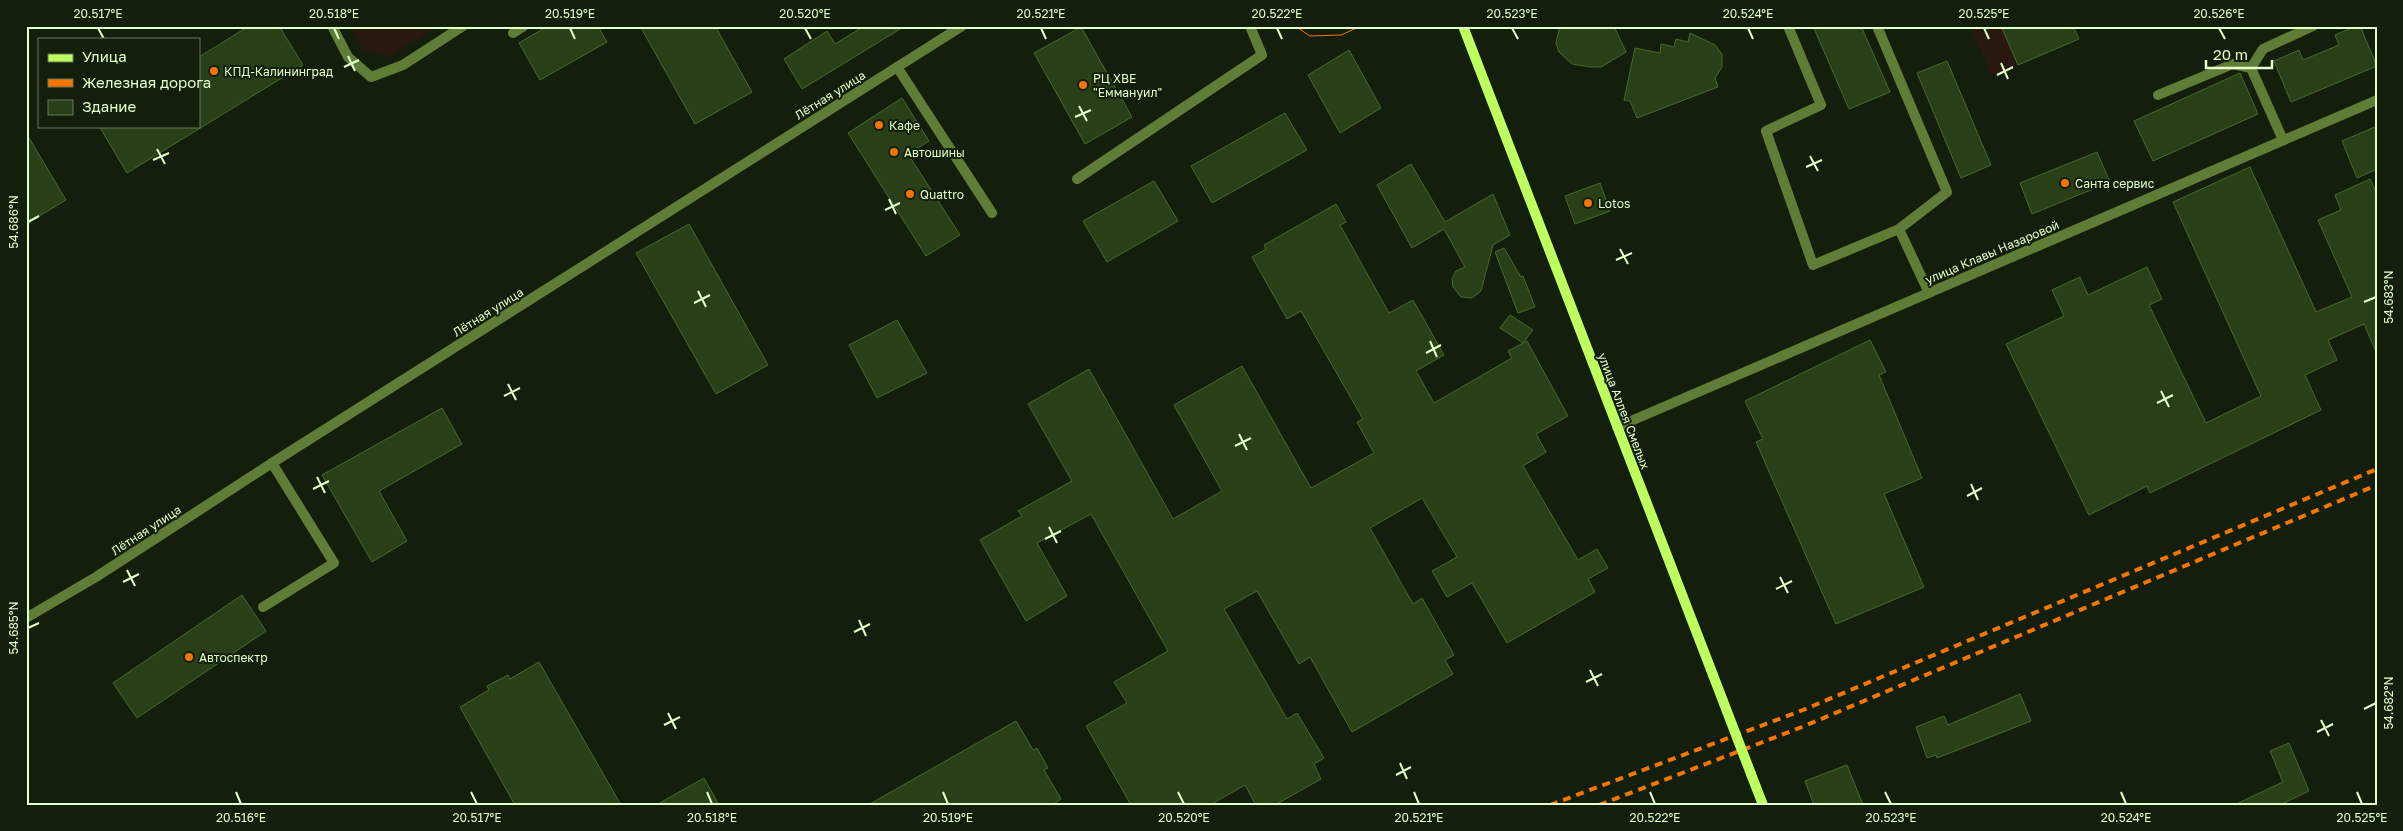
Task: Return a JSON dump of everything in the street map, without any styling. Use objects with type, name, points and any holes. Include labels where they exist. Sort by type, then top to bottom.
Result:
[{"type":"main road","name":"улица Аллея Смелых","points":[[1463,26],[1763,805]]},
{"type":"street","points":[[332,26],[348,57],[371,77],[403,65],[463,26]]},
{"type":"street","points":[[512,33],[524,26]]},
{"type":"street","name":"Лётная улица","points":[[26,618],[96,577],[272,463],[962,26]]},
{"type":"street","points":[[1078,179],[1262,54],[1250,26]]},
{"type":"street","points":[[1788,26],[1821,105],[1766,132],[1813,265],[1899,228],[1947,192],[1877,26]]},
{"type":"street","points":[[2251,68],[2263,49],[2313,26]]},
{"type":"street","points":[[2158,95],[2233,64],[2251,68]]},
{"type":"street","points":[[897,68],[992,213]]},
{"type":"street","points":[[2251,68],[2283,140]]},
{"type":"street","name":"улица Клавы Назаровой","points":[[1617,427],[2377,100]]},
{"type":"street","points":[[1899,228],[1929,293]]},
{"type":"street","points":[[263,607],[334,563],[272,463]]},
{"type":"shaded area","points":[[351,26],[438,26],[390,56],[362,50]]},
{"type":"shaded area","points":[[1970,26],[2001,26],[2018,65],[1992,76]]},
{"type":"building","points":[[249,26],[279,26],[303,65],[127,173],[100,128],[200,128],[200,56]]},
{"type":"building","points":[[548,26],[598,26],[607,42],[540,80],[519,43]]},
{"type":"building","points":[[640,26],[715,26],[752,92],[695,124]]},
{"type":"building","points":[[864,26],[905,26],[802,89],[784,59],[827,31],[835,44]]},
{"type":"building","points":[[1560,26],[1614,26],[1626,52],[1601,67],[1572,64],[1559,52],[1556,43]]},
{"type":"building","points":[[1813,26],[1861,26],[1890,92],[1849,109]]},
{"type":"building","points":[[2001,26],[2073,26],[2079,39],[2018,65]]},
{"type":"building","points":[[2360,26],[2377,66],[2291,102],[2274,61],[2299,50],[2303,60],[2339,45],[2335,35]]},
{"type":"building","name":"РЦ ХВЕ \"Еммануил\"","points":[[1081,27],[1132,117],[1085,144],[1034,53]]},
{"type":"building","points":[[1690,33],[1715,45],[1722,54],[1722,67],[1715,78],[1718,87],[1637,118],[1630,101],[1624,100],[1635,48],[1660,53],[1661,44],[1674,47],[1676,39],[1688,42]]},
{"type":"building","points":[[1349,50],[1381,108],[1340,133],[1308,75]]},
{"type":"building","points":[[1947,61],[1991,165],[1961,178],[1917,73]]},
{"type":"building","points":[[2240,73],[2258,114],[2153,161],[2134,121]]},
{"type":"building","name":"Quattro","points":[[902,98],[929,141],[908,154],[960,235],[926,256],[848,133]]},
{"type":"building","points":[[1285,113],[1307,150],[1212,203],[1191,166]]},
{"type":"building","points":[[2377,126],[2377,169],[2357,178],[2342,141]]},
{"type":"building","points":[[26,133],[66,200],[26,224]]},
{"type":"building","name":"Санта сервис","points":[[2097,152],[2110,182],[2032,214],[2020,183]]},
{"type":"building","points":[[1411,164],[1445,222],[1493,194],[1510,235],[1493,245],[1481,291],[1472,298],[1461,297],[1453,287],[1452,279],[1456,271],[1465,267],[1444,229],[1412,248],[1377,185]]},
{"type":"building","points":[[2250,167],[2316,312],[2352,297],[2318,220],[2341,210],[2335,195],[2370,179],[2377,194],[2377,354],[2364,324],[2328,340],[2337,360],[2305,375],[2321,410],[2150,493],[2147,486],[2089,515],[2006,344],[2064,316],[2052,290],[2080,277],[2088,295],[2147,267],[2162,299],[2149,305],[2206,423],[2261,396],[2173,202]]},
{"type":"building","points":[[1154,181],[1178,221],[1107,262],[1083,221]]},
{"type":"building","name":"Lotos","points":[[1600,183],[1610,211],[1575,224],[1565,196]]},
{"type":"building","points":[[1336,204],[1346,222],[1340,225],[1389,313],[1413,300],[1444,355],[1416,371],[1434,403],[1512,358],[1508,351],[1527,341],[1568,416],[1536,434],[1546,452],[1523,466],[1578,560],[1597,549],[1608,568],[1588,579],[1595,592],[1507,643],[1472,583],[1447,597],[1432,571],[1457,557],[1422,498],[1370,528],[1413,604],[1422,598],[1454,655],[1445,660],[1453,674],[1352,732],[1310,657],[1299,664],[1257,591],[1224,609],[1287,719],[1297,713],[1324,758],[1314,764],[1321,779],[1275,805],[1256,805],[1245,785],[1210,805],[1131,805],[1086,726],[1127,703],[1114,682],[1168,651],[1091,514],[1037,543],[1067,596],[1026,621],[980,540],[1022,516],[1018,511],[1072,481],[1028,404],[1089,369],[1173,519],[1222,491],[1174,405],[1242,366],[1311,488],[1374,453],[1357,422],[1363,419],[1301,311],[1287,319],[1252,257],[1266,249],[1264,245]]},
{"type":"building","points":[[689,224],[768,365],[716,394],[636,253]]},
{"type":"building","points":[[1504,248],[1521,277],[1523,276],[1535,307],[1518,313],[1495,252]]},
{"type":"building","points":[[1510,315],[1533,330],[1523,343],[1500,328]]},
{"type":"building","points":[[897,320],[927,373],[877,398],[849,345]]},
{"type":"building","points":[[1870,340],[1886,372],[1879,375],[1922,478],[1884,494],[1924,587],[1836,624],[1756,442],[1763,439],[1745,401]]},
{"type":"building","points":[[442,408],[462,444],[379,491],[407,541],[372,562],[322,475]]},
{"type":"building","name":"Автоспектр","points":[[242,595],[266,631],[137,718],[113,683]]},
{"type":"building","points":[[539,662],[621,805],[515,805],[460,707],[489,690],[487,686],[508,675],[510,679]]},
{"type":"building","points":[[2020,694],[2031,721],[1937,758],[1936,755],[1927,758],[1916,727],[1944,716],[1948,725]]},
{"type":"building","points":[[1016,721],[1033,750],[1037,748],[1048,768],[1044,770],[1061,799],[1052,805],[868,805]]},
{"type":"building","points":[[2289,743],[2309,791],[2280,805],[2234,805],[2283,782],[2270,751]]},
{"type":"building","points":[[1847,765],[1863,805],[1814,805],[1805,781]]},
{"type":"building","points":[[704,778],[719,805],[656,805]]},
{"type":"tram line","points":[[1295,26],[1310,36],[1341,35],[1361,26]]},
{"type":"railway","points":[[1550,805],[1803,710],[2377,469]]},
{"type":"railway","points":[[1599,805],[1802,727],[2377,485]]},
{"type":"place","name":"КПД-Калининград","points":[[214,71]]},
{"type":"place","name":"РЦ ХВЕ \"Еммануил\"","points":[[1083,85]]},
{"type":"place","name":"Кафе","points":[[879,125]]},
{"type":"place","name":"Автошины","points":[[894,152]]},
{"type":"place","name":"Санта сервис","points":[[2065,183]]},
{"type":"place","name":"Quattro","points":[[910,194]]},
{"type":"place","name":"Lotos","points":[[1588,203]]},
{"type":"place","name":"Автоспектр","points":[[189,657]]}]
